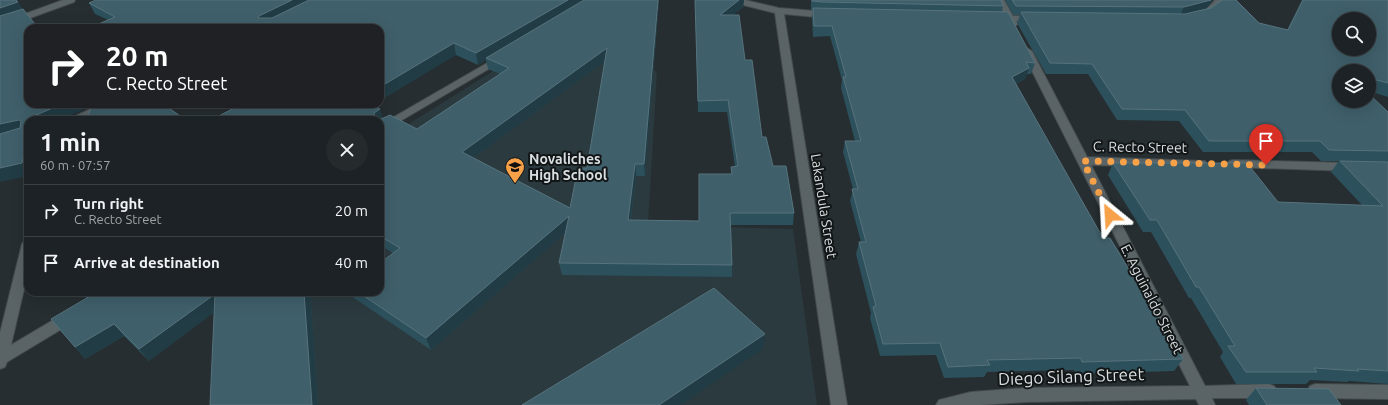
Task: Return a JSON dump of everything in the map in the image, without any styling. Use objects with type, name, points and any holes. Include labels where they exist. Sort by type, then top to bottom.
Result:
[{"type":"street","points":[[0,26],[71,0]]},
{"type":"street","points":[[734,0],[779,11],[837,15]]},
{"type":"street","name":"E. Aguinaldo Street","points":[[1000,0],[1011,18],[1207,405]]},
{"type":"street","points":[[1197,17],[1213,9],[1219,0]]},
{"type":"street","name":"Lakandula Street","points":[[779,11],[839,405]]},
{"type":"street","points":[[987,18],[1041,19]]},
{"type":"street","points":[[384,128],[511,51]]},
{"type":"street","points":[[84,116],[100,108]]},
{"type":"street","name":"C. Recto Street","points":[[1083,161],[1364,167]]},
{"type":"street","points":[[1,361],[24,261]]},
{"type":"street","points":[[1,361],[80,312]]},
{"type":"street","name":"Diego Silang Street","points":[[944,405],[971,399],[1026,395],[1199,391],[1388,392]]},
{"type":"shaded area","name":"Novaliches High School","points":[[560,29],[606,44],[657,72],[648,225],[793,229],[817,405],[214,405],[218,317],[199,296],[384,296],[384,139]]},
{"type":"building","points":[[0,0],[16,0],[18,2],[0,8]]},
{"type":"building","points":[[96,0],[292,0],[259,16],[258,18],[272,18],[309,0],[568,0],[476,53],[454,43],[384,85],[384,24],[98,24],[115,17],[89,3]]},
{"type":"building","points":[[584,0],[658,0],[644,164],[635,164],[628,220],[699,221],[699,174],[732,174],[731,167],[738,166],[728,100],[698,101],[695,0],[739,0],[720,15],[739,15],[745,60],[752,60],[762,137],[766,137],[773,166],[786,166],[794,213],[730,213],[732,265],[559,263],[569,216],[426,338],[364,296],[384,296],[384,260],[400,248],[384,238],[384,118],[390,115],[417,129],[509,68],[486,58]],"holes":[[[607,48],[587,168],[578,168],[570,208],[462,152]]]},
{"type":"building","points":[[812,0],[1001,0],[1003,6],[822,2]]},
{"type":"building","points":[[1012,0],[1211,0],[1184,7],[1016,6]]},
{"type":"building","points":[[1222,0],[1236,0],[1259,23],[1288,30],[1303,0],[1388,0],[1388,83],[1376,80],[1376,64],[1332,64],[1332,108],[1376,108],[1376,101],[1388,112],[1388,151],[1329,150],[1320,141],[1209,141],[1185,110],[1122,109],[1092,64],[1050,63],[1021,12],[1185,14],[1211,8]]},
{"type":"building","points":[[813,8],[1008,12],[1035,63],[1026,62],[1029,68],[1012,77],[1103,238],[1110,238],[1183,359],[1082,362],[1081,358],[987,360],[990,365],[948,367],[940,343],[883,344],[873,307],[876,306],[859,242],[866,242],[852,189],[858,189],[845,141],[861,141],[843,77],[846,77],[832,26],[814,26]]},
{"type":"building","points":[[23,9],[35,24],[24,24],[24,108],[53,108],[34,116],[24,116],[24,155],[22,163],[0,168],[0,134],[20,128],[21,121],[19,120],[0,124],[0,16]]},
{"type":"building","points":[[91,108],[169,108],[180,116],[88,116]]},
{"type":"building","points":[[234,108],[380,109],[374,113],[374,116],[219,116]]},
{"type":"building","points":[[1340,161],[1388,162],[1388,371],[1314,368],[1317,372],[1246,372],[1228,346],[1235,346],[1199,287],[1196,287],[1157,220],[1150,220],[1113,163],[1247,163],[1278,202],[1383,206]]},
{"type":"building","points":[[714,288],[765,334],[659,405],[522,405]]},
{"type":"building","points":[[90,296],[212,296],[139,349],[114,324],[75,347],[51,319]]},
{"type":"building","points":[[215,296],[304,296],[312,405],[210,405]]},
{"type":"building","points":[[1256,388],[1329,389],[1341,405],[1267,405]]},
{"type":"place","name":"Novaliches High School","points":[[515,184]]},
{"type":"route","points":[[1110,215],[1083,161],[1266,165]]}]
